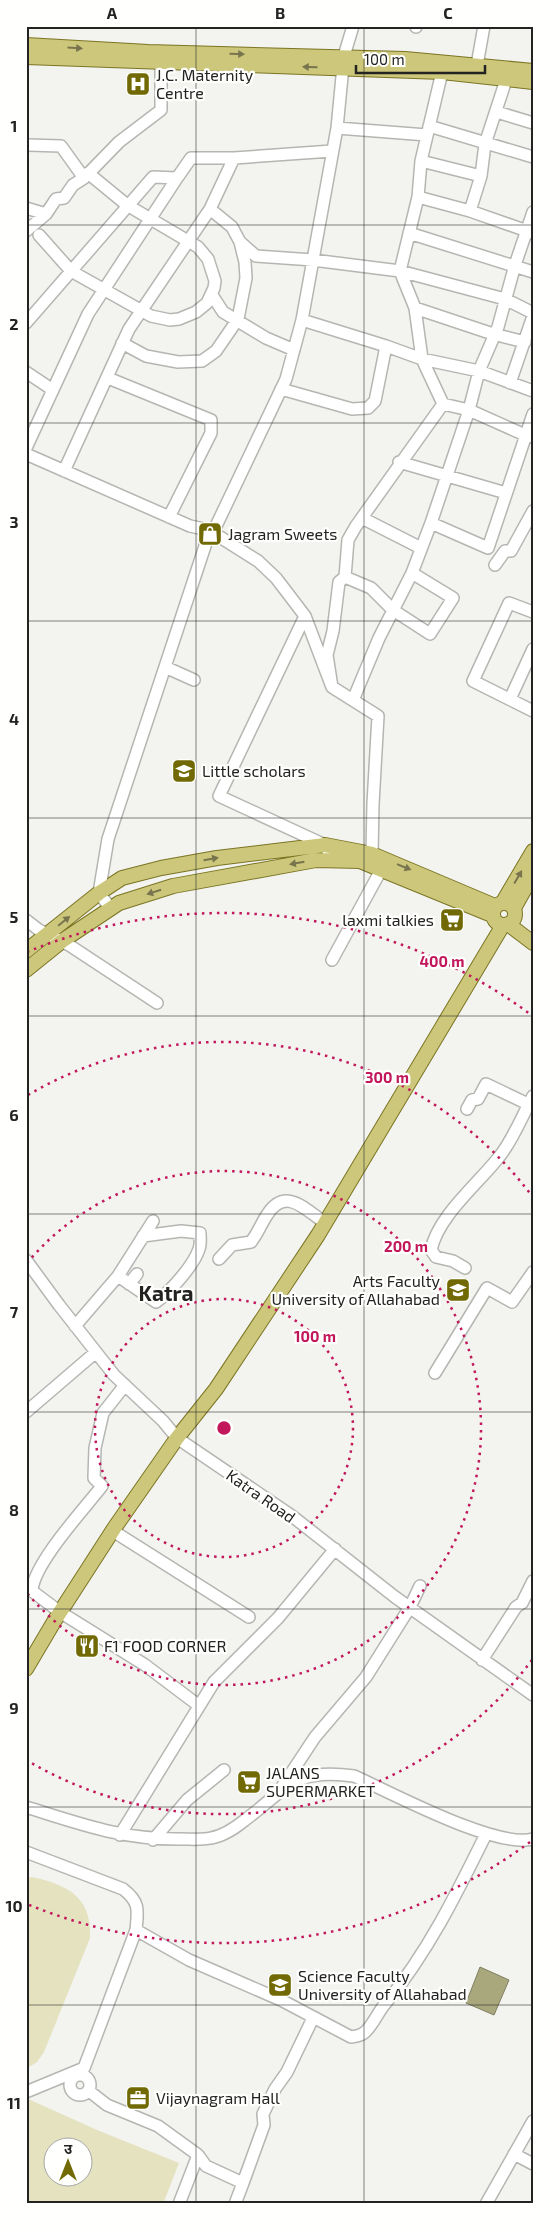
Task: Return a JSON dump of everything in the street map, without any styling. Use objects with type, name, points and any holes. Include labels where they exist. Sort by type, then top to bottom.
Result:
[{"type":"main road","points":[[26,45],[344,62],[533,82]]},
{"type":"main road","points":[[26,57],[161,63],[433,60],[533,71]]},
{"type":"main road","points":[[26,951],[99,893],[122,878],[161,868],[217,858],[325,845],[372,854],[503,915],[533,932]]},
{"type":"main road","points":[[26,1669],[60,1612],[113,1531],[177,1438],[216,1389],[325,1223],[490,946],[533,851]]},
{"type":"main road","points":[[26,970],[62,941],[120,903],[173,886],[316,860],[360,861],[503,915],[533,943]]},
{"type":"main road","points":[[503,915],[533,874]]},
{"type":"street","points":[[217,524],[281,389],[294,350],[302,320],[313,260],[337,128],[344,62],[353,26]]},
{"type":"street","points":[[477,65],[484,26]]},
{"type":"street","points":[[26,231],[46,214],[56,199],[64,198],[73,186],[86,176],[119,142],[161,110],[161,63]]},
{"type":"street","points":[[442,72],[421,161],[418,197],[400,271],[415,308],[422,359],[443,404]]},
{"type":"street","points":[[470,211],[481,176],[485,144],[506,80]]},
{"type":"street","points":[[500,113],[533,123]]},
{"type":"street","points":[[337,128],[428,130],[533,157]]},
{"type":"street","points":[[27,146],[61,146],[86,176],[128,205],[189,240],[208,259],[214,280],[212,295],[203,308],[180,319],[162,319],[140,311],[72,271],[40,235]]},
{"type":"street","points":[[26,448],[88,314],[191,158],[234,158],[332,151]]},
{"type":"street","points":[[64,471],[108,378],[128,329],[210,209],[234,158]]},
{"type":"street","points":[[421,161],[481,176]]},
{"type":"street","points":[[26,323],[153,177],[177,178]]},
{"type":"street","points":[[418,197],[470,211],[530,232]]},
{"type":"street","points":[[26,208],[46,214]]},
{"type":"street","points":[[122,343],[146,356],[178,362],[202,361],[216,351],[238,319],[246,278],[245,262],[240,242],[232,227],[210,209]]},
{"type":"street","points":[[353,700],[412,572],[431,523],[469,410],[479,372],[493,334],[498,327],[515,264],[530,232],[533,212]]},
{"type":"street","points":[[409,233],[515,264],[533,272]]},
{"type":"street","points":[[240,242],[256,256],[313,260],[400,271],[505,299],[533,315],[510,383]]},
{"type":"street","points":[[26,317],[48,292]]},
{"type":"street","points":[[212,295],[223,312],[238,319],[266,338],[294,350]]},
{"type":"street","points":[[415,308],[493,334],[525,342]]},
{"type":"street","points":[[302,320],[422,359],[479,372],[533,391]]},
{"type":"street","points":[[281,389],[352,410],[368,408],[375,401],[386,346]]},
{"type":"street","points":[[26,372],[53,390]]},
{"type":"street","points":[[108,378],[211,420],[211,433],[169,517]]},
{"type":"street","points":[[443,404],[469,410],[529,436]]},
{"type":"street","points":[[332,687],[327,655],[333,631],[339,582],[345,576],[348,540],[399,462],[443,404]]},
{"type":"street","points":[[431,523],[488,548],[506,493],[529,436],[533,414]]},
{"type":"street","points":[[26,454],[169,517],[204,529]]},
{"type":"street","points":[[399,462],[445,477],[506,493]]},
{"type":"street","points":[[495,565],[505,551],[511,552],[533,511]]},
{"type":"street","points":[[362,518],[421,548]]},
{"type":"street","points":[[204,529],[200,528],[203,524],[217,524]]},
{"type":"street","points":[[204,529],[199,538],[206,543],[216,542],[220,537],[220,528],[217,524]]},
{"type":"street","points":[[220,537],[264,566],[276,578],[305,616],[332,687],[378,716],[372,854]]},
{"type":"street","points":[[111,909],[99,893],[108,839],[206,543]]},
{"type":"street","points":[[345,576],[371,588],[393,610],[430,634],[453,598],[412,572]]},
{"type":"street","points":[[533,612],[509,604],[473,681],[533,711]]},
{"type":"street","points":[[305,616],[219,796],[325,845],[332,860]]},
{"type":"street","points":[[510,699],[531,656]]},
{"type":"street","points":[[165,667],[194,680]]},
{"type":"street","points":[[332,960],[381,870]]},
{"type":"street","points":[[26,920],[158,1003]]},
{"type":"street","points":[[465,1268],[453,1261],[436,1257],[431,1250],[433,1240],[457,1206],[501,1156],[531,1100],[486,1084],[478,1099],[472,1100],[467,1109]]},
{"type":"street","points":[[219,1259],[232,1245],[251,1242],[260,1232],[266,1217],[275,1203],[286,1200],[300,1205],[325,1223]]},
{"type":"street","points":[[75,1326],[118,1276],[153,1221]]},
{"type":"street","points":[[118,1276],[156,1302],[163,1297],[187,1268],[199,1249],[200,1233],[181,1231],[143,1236]]},
{"type":"street","name":"Katra Road","points":[[27,1262],[96,1352],[125,1385],[163,1421],[177,1438],[292,1516],[410,1607],[533,1695]]},
{"type":"street","points":[[435,1373],[487,1288],[512,1302],[533,1272]]},
{"type":"street","points":[[129,1284],[137,1274]]},
{"type":"street","points":[[26,1412],[96,1352]]},
{"type":"street","points":[[125,1385],[103,1413],[95,1448],[94,1478],[102,1486],[52,1549],[32,1583],[32,1591],[60,1612],[145,1666],[198,1706]]},
{"type":"street","points":[[113,1531],[249,1617]]},
{"type":"street","points":[[120,1835],[214,1682],[278,1618],[335,1549]]},
{"type":"street","points":[[482,1660],[516,1607],[522,1603],[533,1580]]},
{"type":"street","points":[[280,1791],[316,1737],[366,1677],[410,1607],[420,1586]]},
{"type":"street","points":[[153,1840],[187,1800],[224,1770]]},
{"type":"street","points":[[26,1807],[120,1835],[153,1840],[212,1838],[233,1830],[287,1785],[310,1774],[334,1773],[354,1776],[486,1834],[525,1841],[533,1839]]},
{"type":"street","points":[[136,1930],[190,1960],[281,2000],[351,2037],[364,2034],[384,2004],[399,1988],[455,1897],[486,1834]]},
{"type":"street","points":[[26,1852],[127,1892],[132,1896],[138,1908],[136,1930],[84,2068],[26,2092]]},
{"type":"street","points":[[235,2204],[264,2125],[264,2114],[275,2089],[287,2072],[313,2018]]},
{"type":"street","points":[[88,2091],[107,2105],[158,2126],[198,2156],[206,2166],[243,2183]]},
{"type":"street","points":[[486,2204],[533,2121]]},
{"type":"street","points":[[514,2154],[533,2164]]},
{"type":"street","points":[[179,2204],[198,2156]]},
{"type":"shaded area","points":[[32,1877],[57,1884],[75,1895],[87,1912],[90,1924],[90,1938],[44,2052],[37,2062],[26,2069],[26,1878]]},
{"type":"shaded area","points":[[480,1967],[509,1980],[494,2015],[466,2003]]},
{"type":"shaded area","points":[[26,2098],[97,2130],[179,2163],[163,2204],[26,2204]]},
{"type":"place","name":"J.C. Maternity Centre","points":[[138,84]]},
{"type":"place","name":"Jagram Sweets","points":[[210,534]]},
{"type":"place","name":"Little scholars","points":[[184,771]]},
{"type":"place","name":"laxmi talkies","points":[[452,920]]},
{"type":"place","name":"Arts Faculty University of Allahabad","points":[[458,1290]]},
{"type":"place","name":"F1 FOOD CORNER","points":[[87,1646]]},
{"type":"place","name":"JALANS SUPERMARKET","points":[[249,1782]]},
{"type":"place","name":"Science Faculty University of Allahabad","points":[[280,1985]]},
{"type":"place","name":"Vijaynagram Hall","points":[[138,2098]]},
{"type":"district","name":"Katra","points":[[166,1294]]}]
